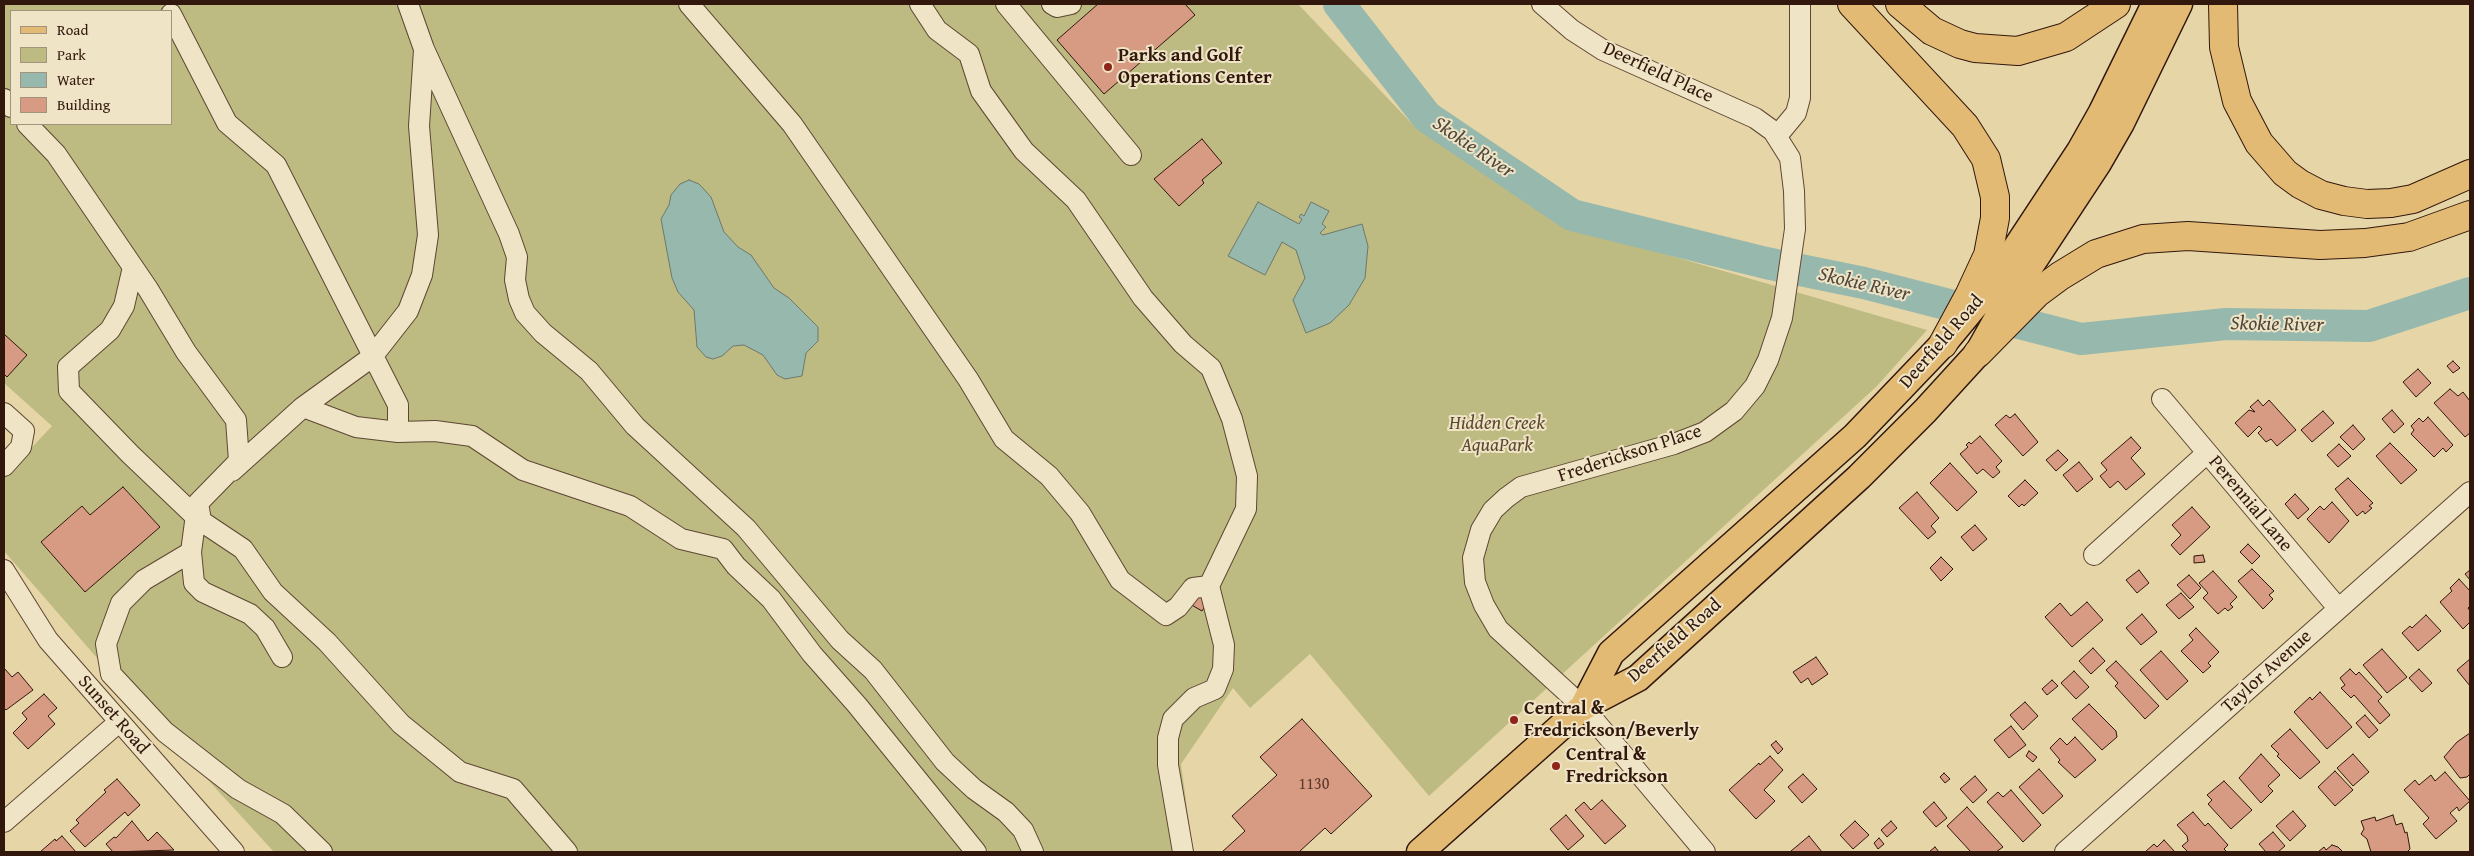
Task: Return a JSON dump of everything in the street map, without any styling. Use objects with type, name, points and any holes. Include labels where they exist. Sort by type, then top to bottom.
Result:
[{"type":"highway","points":[[1852,4],[1964,126],[1986,159],[1995,197],[1995,218],[1988,254],[1990,293],[1944,344]]},
{"type":"highway","points":[[1900,4],[1932,31],[1960,44],[1976,48],[2018,51],[2066,37],[2116,4]]},
{"type":"highway","points":[[2223,4],[2224,47],[2237,101],[2259,143],[2285,173],[2300,184],[2321,195],[2344,201],[2367,204],[2391,203],[2413,199],[2470,174]]},
{"type":"highway","points":[[1978,353],[2037,293],[2090,257],[2143,239],[2188,236],[2320,244],[2365,243],[2410,237],[2470,215]]},
{"type":"main road","name":"Deerfield Road","points":[[1583,707],[1638,678],[1866,470],[1925,411],[1978,353],[1990,293],[2080,151],[2102,112],[2155,4]]},
{"type":"main road","name":"Deerfield Road","points":[[1990,293],[2098,163],[2121,122],[2179,4]]},
{"type":"main road","name":"Deerfield Road","points":[[1583,707],[1611,652],[1855,436],[1944,344]]},
{"type":"main road","points":[[1432,848],[1583,707]]},
{"type":"street","points":[[408,4],[424,49],[509,234],[517,257],[515,280],[525,313],[543,333],[589,371],[634,426],[746,528],[840,640],[873,670],[945,762],[974,789],[1006,812],[1023,830],[1033,852]]},
{"type":"street","points":[[689,4],[699,18],[741,62],[792,124],[931,324],[968,379],[1004,439],[1049,476],[1080,513],[1120,580],[1166,615],[1178,607],[1193,588],[1209,586]]},
{"type":"street","points":[[920,4],[938,30],[969,54],[981,91],[1024,151],[1076,200],[1143,298],[1183,344],[1210,368],[1232,419],[1247,476],[1246,508],[1209,586],[1224,644],[1223,670],[1215,689],[1194,698],[1173,719],[1168,738],[1168,765],[1183,852]]},
{"type":"street","points":[[1006,4],[1131,155]]},
{"type":"street","points":[[1052,4],[1057,7],[1071,4]]},
{"type":"street","name":"Deerfield Place","points":[[1542,4],[1572,30],[1603,50],[1756,118],[1777,136]]},
{"type":"street","points":[[1777,136],[1796,113],[1800,98],[1800,4]]},
{"type":"street","points":[[172,14],[227,122],[276,165],[398,405],[398,432]]},
{"type":"street","points":[[196,510],[303,407],[372,357],[408,311],[422,275],[428,235],[419,126],[424,49]]},
{"type":"street","points":[[28,125],[56,154],[133,267],[186,352],[236,420],[239,461],[196,510],[192,552],[194,583],[203,592],[250,614],[265,628],[282,657]]},
{"type":"street","name":"Frederickson Place","points":[[1704,852],[1583,707],[1498,629],[1484,606],[1475,582],[1474,558],[1481,530],[1493,510],[1522,487],[1674,444],[1705,432],[1734,411],[1755,386],[1768,360],[1782,318],[1794,229],[1794,191],[1790,158],[1777,136]]},
{"type":"street","points":[[133,267],[124,306],[110,330],[68,367],[69,391],[196,510],[201,521],[243,549],[273,592],[327,642],[401,724],[460,772],[513,789],[566,852]]},
{"type":"street","name":"Perennial Lane","points":[[2162,399],[2338,608]]},
{"type":"street","points":[[303,407],[356,426],[398,432],[434,431],[472,436],[523,470],[630,506],[681,539],[723,549],[736,566],[771,599],[812,654],[857,705],[976,852]]},
{"type":"street","points":[[4,413],[24,431],[21,447],[4,466]]},
{"type":"street","points":[[2094,555],[2207,453]]},
{"type":"street","name":"Taylor Avenue","points":[[2065,852],[2470,492]]},
{"type":"street","points":[[222,534],[144,580],[121,603],[106,644],[111,674],[165,732],[238,789],[283,814],[322,852]]},
{"type":"street","name":"Sunset Road","points":[[7,584],[48,640],[234,852]]},
{"type":"street","points":[[4,822],[119,722]]},
{"type":"green space","name":"Hidden Creek AquaPark","points":[[4,4],[1298,4],[1416,128],[1565,225],[1927,330],[1877,386],[1429,796],[1310,654],[1250,708],[1233,688],[1181,764],[1193,852],[274,852],[111,674],[4,551],[4,477],[52,426],[4,383]]},
{"type":"water","points":[[689,180],[699,184],[711,197],[724,232],[738,247],[751,255],[774,288],[789,298],[818,327],[818,341],[806,353],[802,376],[785,379],[777,375],[763,355],[744,345],[733,346],[722,356],[713,359],[706,357],[697,347],[694,310],[678,292],[672,278],[661,219],[669,205],[671,195],[680,184]]},
{"type":"water","points":[[1258,202],[1299,224],[1302,219],[1299,217],[1301,214],[1304,216],[1311,202],[1329,211],[1322,224],[1326,227],[1320,233],[1323,235],[1362,224],[1368,246],[1365,278],[1349,305],[1330,323],[1306,333],[1293,300],[1305,278],[1296,250],[1282,242],[1265,275],[1228,256]]},
{"type":"building","name":"Parks and Golf Operations Center","points":[[1098,4],[1185,4],[1195,15],[1104,94],[1057,40]]},
{"type":"building","points":[[1202,139],[1222,163],[1202,180],[1204,183],[1179,206],[1154,179]]},
{"type":"building","points":[[4,334],[27,355],[7,377],[4,374]]},
{"type":"building","points":[[2453,361],[2460,368],[2453,373],[2447,366]]},
{"type":"building","points":[[2418,369],[2431,383],[2416,397],[2403,382]]},
{"type":"building","points":[[2450,389],[2458,396],[2463,392],[2470,401],[2470,433],[2465,437],[2434,403]]},
{"type":"building","points":[[2258,400],[2263,406],[2269,400],[2296,430],[2277,446],[2271,439],[2266,442],[2258,433],[2262,429],[2259,426],[2248,437],[2235,423],[2249,410],[2255,412],[2250,407]]},
{"type":"building","points":[[2392,410],[2404,424],[2394,433],[2382,419]]},
{"type":"building","points":[[2323,411],[2334,423],[2312,442],[2301,430]]},
{"type":"building","points":[[2015,414],[2038,442],[2023,456],[1995,425],[2006,415],[2010,418]]},
{"type":"building","points":[[2428,417],[2453,445],[2446,452],[2443,448],[2434,457],[2411,434],[2414,430],[2411,426],[2419,418],[2423,422]]},
{"type":"building","points":[[2353,425],[2365,439],[2353,450],[2340,437]]},
{"type":"building","points":[[1980,436],[2002,461],[1996,467],[2000,472],[1993,478],[1983,469],[1977,474],[1960,454],[1968,447],[1966,445],[1969,442],[1971,444]]},
{"type":"building","points":[[2131,437],[2141,448],[2131,458],[2145,474],[2126,490],[2118,481],[2110,488],[2100,476],[2107,470],[2101,463]]},
{"type":"building","points":[[2390,443],[2417,470],[2401,484],[2376,456]]},
{"type":"building","points":[[2339,444],[2351,456],[2338,467],[2327,455]]},
{"type":"building","points":[[2058,450],[2068,460],[2056,471],[2046,460]]},
{"type":"building","points":[[2079,462],[2093,479],[2077,492],[2063,475]]},
{"type":"building","points":[[1950,463],[1977,492],[1957,511],[1930,483]]},
{"type":"building","points":[[2348,478],[2373,503],[2369,506],[2372,508],[2365,514],[2363,511],[2357,516],[2335,489]]},
{"type":"building","points":[[2025,480],[2038,493],[2024,506],[2022,504],[2019,507],[2008,496]]},
{"type":"building","points":[[123,487],[160,527],[85,592],[41,542],[82,506],[90,515]]},
{"type":"building","points":[[1917,492],[1939,518],[1931,526],[1936,532],[1928,539],[1899,508]]},
{"type":"building","points":[[2295,494],[2309,509],[2298,519],[2285,504]]},
{"type":"building","points":[[2332,502],[2349,521],[2329,543],[2307,519],[2320,506],[2324,510]]},
{"type":"building","points":[[2192,507],[2210,527],[2180,555],[2171,545],[2181,535],[2172,525]]},
{"type":"building","points":[[1975,525],[1987,539],[1973,551],[1961,537]]},
{"type":"building","points":[[2248,544],[2260,556],[2252,564],[2240,552]]},
{"type":"building","points":[[2203,555],[2205,562],[2194,563],[2194,556]]},
{"type":"building","points":[[1941,557],[1953,569],[1941,581],[1930,568]]},
{"type":"building","points":[[2252,569],[2274,591],[2269,595],[2273,599],[2263,609],[2238,581]]},
{"type":"building","points":[[2139,570],[2149,583],[2137,593],[2126,580]]},
{"type":"building","points":[[2470,570],[2470,580],[2465,574]]},
{"type":"building","points":[[2213,571],[2237,597],[2230,604],[2233,607],[2228,611],[2225,608],[2218,614],[2203,598],[2208,593],[2199,583]]},
{"type":"building","points":[[2189,575],[2201,588],[2190,599],[2177,585]]},
{"type":"building","points":[[2459,579],[2470,591],[2470,606],[2468,608],[2470,611],[2470,622],[2463,629],[2440,602],[2452,591],[2450,588]]},
{"type":"building","points":[[1198,592],[1209,600],[1202,611],[1190,604]]},
{"type":"building","points":[[2181,593],[2194,607],[2179,619],[2166,605]]},
{"type":"building","points":[[2087,602],[2103,620],[2072,647],[2045,617],[2060,603],[2071,616]]},
{"type":"building","points":[[2142,614],[2157,632],[2141,645],[2126,628]]},
{"type":"building","points":[[2426,615],[2441,631],[2418,651],[2402,633],[2410,626],[2412,628]]},
{"type":"building","points":[[2196,628],[2219,652],[2208,663],[2211,666],[2203,673],[2181,651],[2193,640],[2189,635]]},
{"type":"building","points":[[2093,648],[2105,661],[2091,674],[2079,661]]},
{"type":"building","points":[[2382,649],[2407,677],[2387,693],[2363,665]]},
{"type":"building","points":[[2161,651],[2188,681],[2167,700],[2140,670]]},
{"type":"building","points":[[1816,657],[1828,674],[1812,685],[1808,678],[1801,683],[1793,672]]},
{"type":"building","points":[[2470,659],[2470,686],[2457,670]]},
{"type":"building","points":[[2116,661],[2159,706],[2145,719],[2115,686],[2118,683],[2106,670]]},
{"type":"building","points":[[4,668],[12,677],[18,672],[33,690],[6,710],[4,708]]},
{"type":"building","points":[[2350,669],[2356,675],[2359,672],[2382,697],[2378,701],[2390,715],[2380,724],[2354,695],[2351,698],[2341,688],[2345,685],[2340,678]]},
{"type":"building","points":[[2419,669],[2432,683],[2422,692],[2409,678]]},
{"type":"building","points":[[2074,671],[2089,687],[2076,699],[2061,683]]},
{"type":"building","points":[[2052,680],[2058,686],[2047,695],[2042,689]]},
{"type":"building","points":[[2320,692],[2352,727],[2327,749],[2294,712],[2310,697],[2312,700]]},
{"type":"building","points":[[44,694],[57,708],[48,716],[55,724],[28,749],[13,733],[27,719],[22,713]]},
{"type":"building","points":[[2025,702],[2038,716],[2023,730],[2010,715]]},
{"type":"building","points":[[2089,704],[2116,731],[2117,737],[2102,750],[2072,719]]},
{"type":"building","points":[[2365,715],[2378,730],[2369,738],[2356,723]]},
{"type":"building","points":[[1302,719],[1372,796],[1331,834],[1325,828],[1299,852],[1222,852],[1245,831],[1232,816],[1277,775],[1260,757]]},
{"type":"building","points":[[2011,726],[2026,745],[2009,758],[1994,740]]},
{"type":"building","points":[[2290,729],[2320,762],[2300,779],[2277,756],[2279,754],[2271,746]]},
{"type":"building","points":[[2470,733],[2470,774],[2467,777],[2460,778],[2444,757],[2457,742]]},
{"type":"building","points":[[2075,737],[2096,760],[2075,778],[2058,762],[2060,760],[2050,748],[2060,738],[2067,745]]},
{"type":"building","points":[[1776,741],[1783,749],[1778,754],[1771,745]]},
{"type":"building","points":[[2029,751],[2037,757],[2033,762],[2026,756]]},
{"type":"building","points":[[2261,754],[2280,775],[2268,786],[2273,791],[2261,803],[2239,778]]},
{"type":"building","points":[[2353,754],[2369,772],[2353,786],[2337,768]]},
{"type":"building","points":[[1770,756],[1783,770],[1764,790],[1775,801],[1756,819],[1729,790],[1759,763],[1760,765]]},
{"type":"building","points":[[2039,769],[2063,796],[2043,814],[2019,787]]},
{"type":"building","points":[[2335,771],[2353,790],[2335,806],[2318,787]]},
{"type":"building","points":[[2445,772],[2470,801],[2459,811],[2457,807],[2450,813],[2457,821],[2436,839],[2423,824],[2429,818],[2404,790],[2415,780],[2419,785],[2431,775],[2435,781]]},
{"type":"building","points":[[1944,773],[1950,779],[1945,783],[1940,777]]},
{"type":"building","points":[[1803,774],[1817,789],[1802,803],[1788,787]]},
{"type":"building","points":[[1975,776],[1987,790],[1973,803],[1960,789]]},
{"type":"building","points":[[117,779],[140,805],[128,816],[125,812],[85,847],[70,831],[79,823],[76,820]]},
{"type":"building","points":[[2224,781],[2252,810],[2231,829],[2208,804],[2212,800],[2207,795]]},
{"type":"building","points":[[2011,790],[2041,825],[2023,842],[1987,802],[1998,792],[2003,797]]},
{"type":"building","points":[[1602,800],[1626,826],[1605,844],[1575,810],[1584,802],[1591,810]]},
{"type":"building","points":[[1934,802],[1947,818],[1936,827],[1923,812]]},
{"type":"building","points":[[1967,807],[2003,847],[1996,852],[1971,852],[1947,826]]},
{"type":"building","points":[[2293,811],[2306,826],[2290,841],[2276,826]]},
{"type":"building","points":[[2193,812],[2205,826],[2208,823],[2228,845],[2224,849],[2227,852],[2188,852],[2182,846],[2188,841],[2187,836],[2177,825]]},
{"type":"building","points":[[1566,815],[1584,836],[1568,850],[1550,829]]},
{"type":"building","points":[[2393,815],[2396,825],[2402,823],[2405,833],[2407,832],[2410,849],[2407,852],[2371,852],[2367,839],[2361,834],[2364,829],[2361,821],[2375,817],[2376,821]]},
{"type":"building","points":[[132,821],[148,841],[157,832],[174,850],[113,852],[106,844],[114,837],[116,838]]},
{"type":"building","points":[[1855,821],[1869,835],[1853,849],[1840,835]]},
{"type":"building","points":[[1891,821],[1897,828],[1887,837],[1881,830]]},
{"type":"building","points":[[2273,832],[2285,846],[2278,852],[2266,852],[2259,844]]},
{"type":"building","points":[[62,836],[76,852],[40,852],[55,839],[56,841]]},
{"type":"building","points":[[1809,836],[1822,852],[1791,851]]},
{"type":"building","points":[[1879,838],[1884,844],[1878,849],[1874,843]]},
{"type":"building","points":[[2164,840],[2175,852],[2145,852],[2154,844],[2157,847]]},
{"type":"building","points":[[2332,845],[2338,847],[2343,852],[2318,852],[2324,847],[2326,850]]},
{"type":"building","points":[[1935,847],[1939,852],[1929,852]]},
{"type":"waterway","name":"Skokie River","points":[[1339,4],[1427,117],[1572,215],[1766,263],[1864,283],[2081,339],[2226,324],[2369,326],[2470,293]]},
{"type":"place","name":"Parks and Golf Operations Center","points":[[1108,67]]},
{"type":"place","name":"Central & Fredrickson/Beverly","points":[[1514,720]]},
{"type":"place","name":"Central & Fredrickson","points":[[1556,766]]}]
